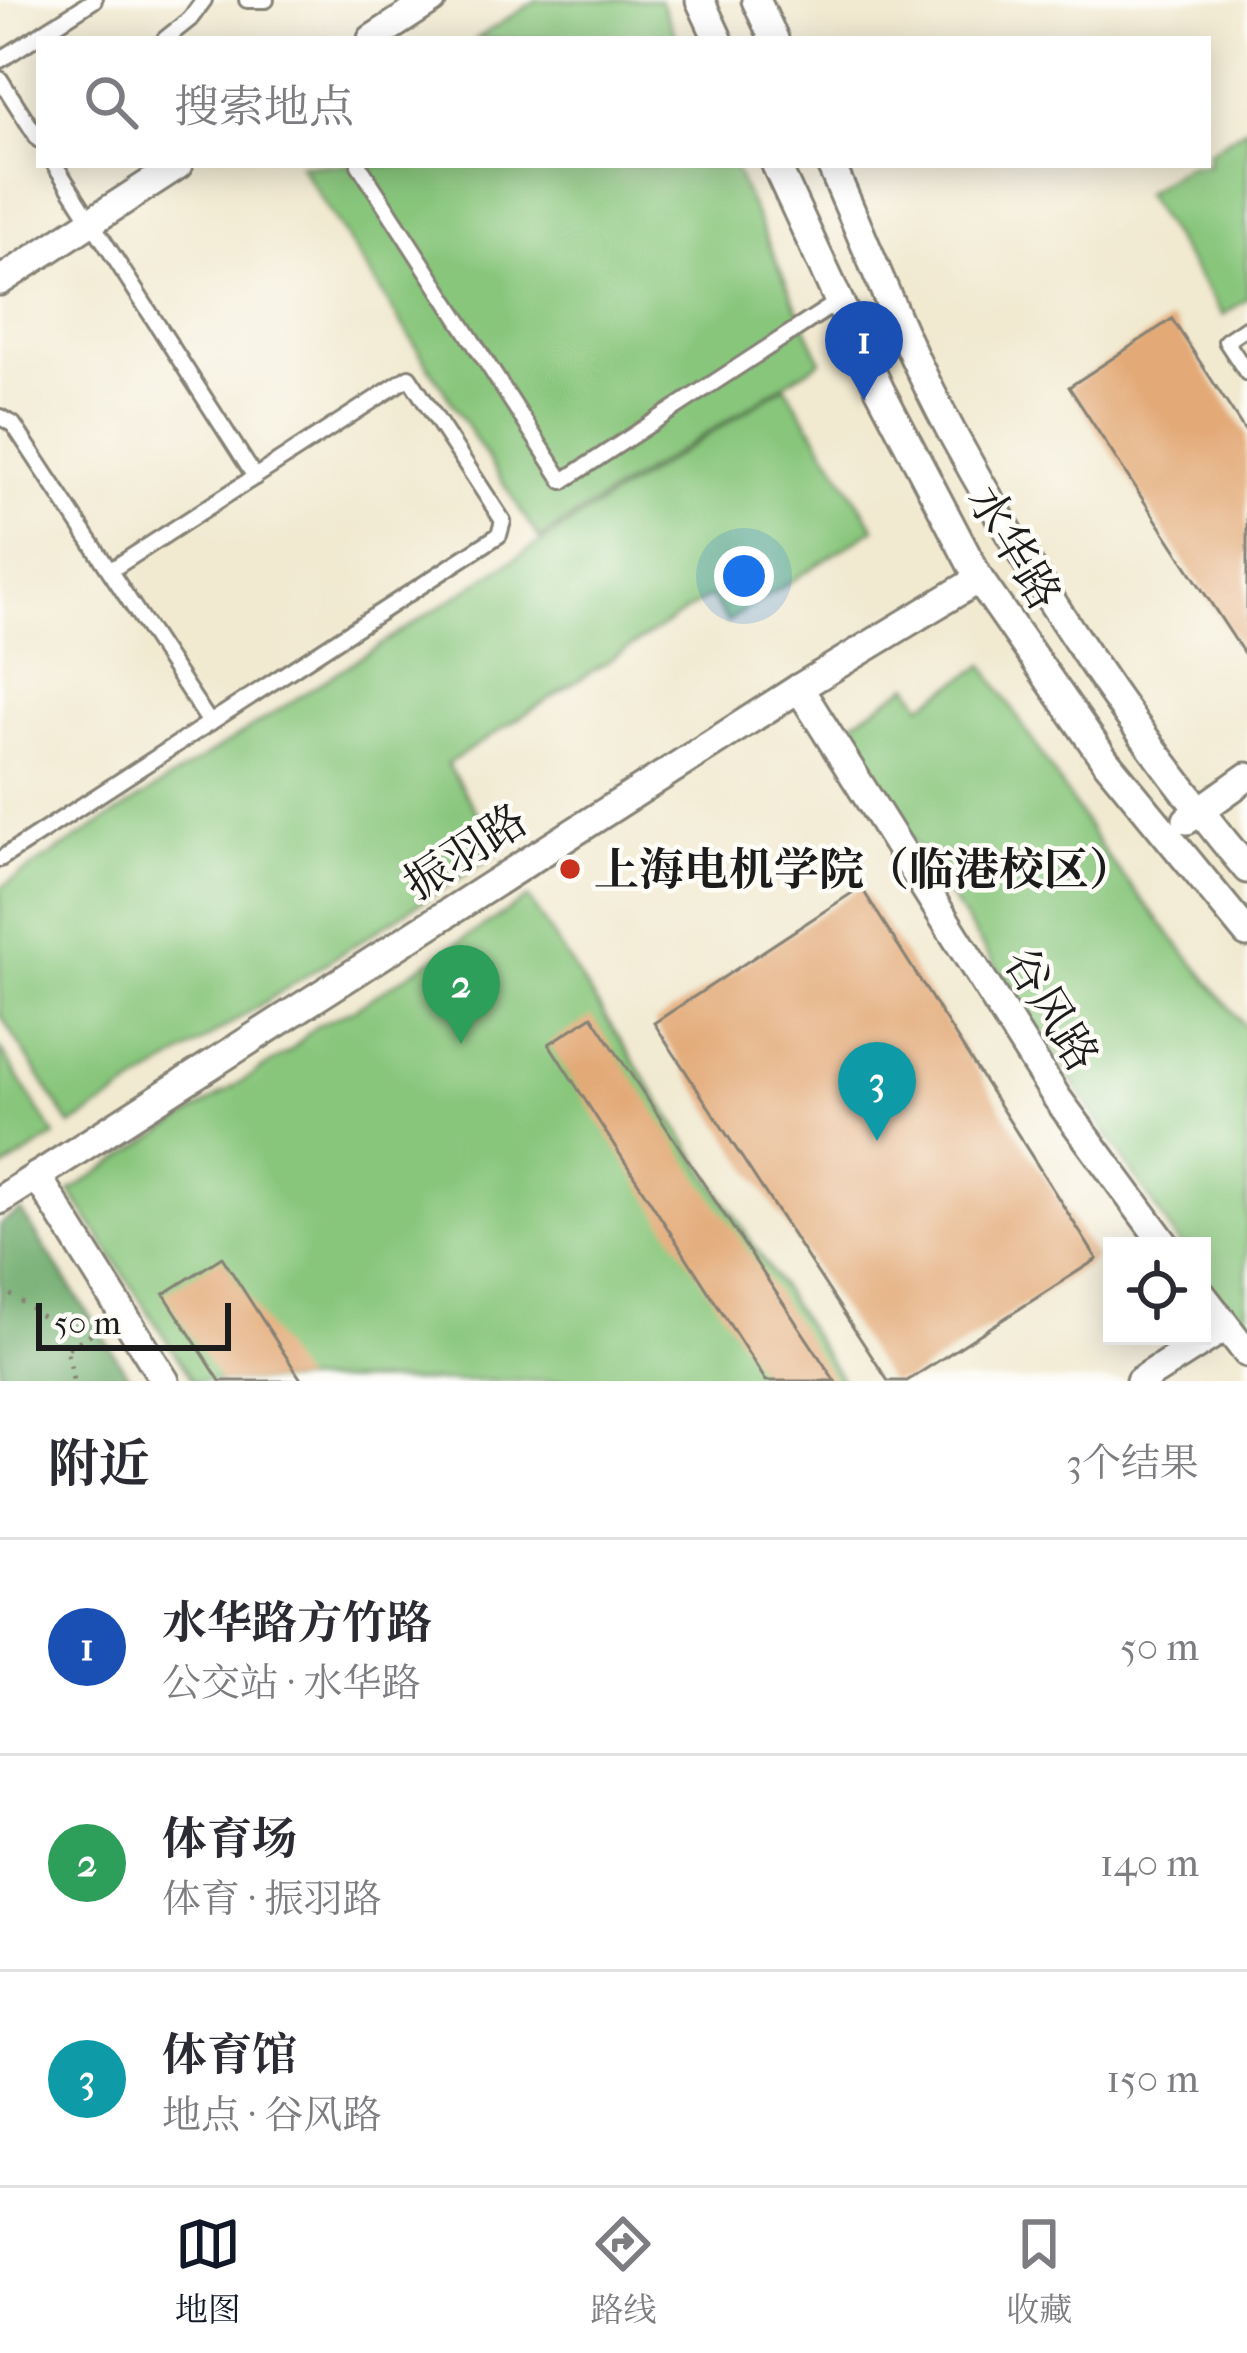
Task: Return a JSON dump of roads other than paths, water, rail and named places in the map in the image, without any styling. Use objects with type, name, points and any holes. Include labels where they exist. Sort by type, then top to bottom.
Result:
[{"type":"street","points":[[377,36],[432,0]]},
{"type":"street","points":[[700,0],[717,36]]},
{"type":"street","points":[[757,0],[773,36]]},
{"type":"street","points":[[0,281],[173,168]]},
{"type":"street","name":"水华路","points":[[777,168],[880,390],[979,579],[1105,760],[1244,925]]},
{"type":"street","name":"水华路","points":[[832,168],[949,428],[1031,571],[1200,814],[1247,869]]},
{"type":"street","name":"振羽路","points":[[0,1200],[799,688],[979,579]]},
{"type":"street","name":"谷风路","points":[[799,688],[1057,1098],[1159,1237]]},
{"type":"street","points":[[1163,833],[1200,814],[1247,778]]},
{"type":"street","points":[[37,1176],[166,1381]]},
{"type":"street","points":[[1211,1308],[1247,1353]]},
{"type":"street","points":[[1140,1381],[1225,1327]]},
{"type":"lane","points":[[38,36],[94,0]]},
{"type":"lane","points":[[169,36],[204,0]]},
{"type":"lane","points":[[247,0],[266,0]]},
{"type":"lane","points":[[0,60],[36,37]]},
{"type":"lane","points":[[0,79],[36,135]]},
{"type":"lane","points":[[21,112],[36,103]]},
{"type":"lane","points":[[57,168],[255,477]]},
{"type":"lane","points":[[361,168],[562,481],[838,301]]},
{"type":"lane","points":[[1247,327],[1226,341],[1247,373]]},
{"type":"lane","points":[[0,859],[499,535],[503,521],[409,377],[112,570]]},
{"type":"lane","points":[[0,417],[13,424],[210,723]]},
{"type":"place","name":"水华路方竹路","points":[[864,400]]},
{"type":"place","name":"上海电机学院（临港校区）","points":[[570,869]]},
{"type":"place","name":"体育场","points":[[461,1044]]},
{"type":"place","name":"体育馆","points":[[877,1141]]}]
